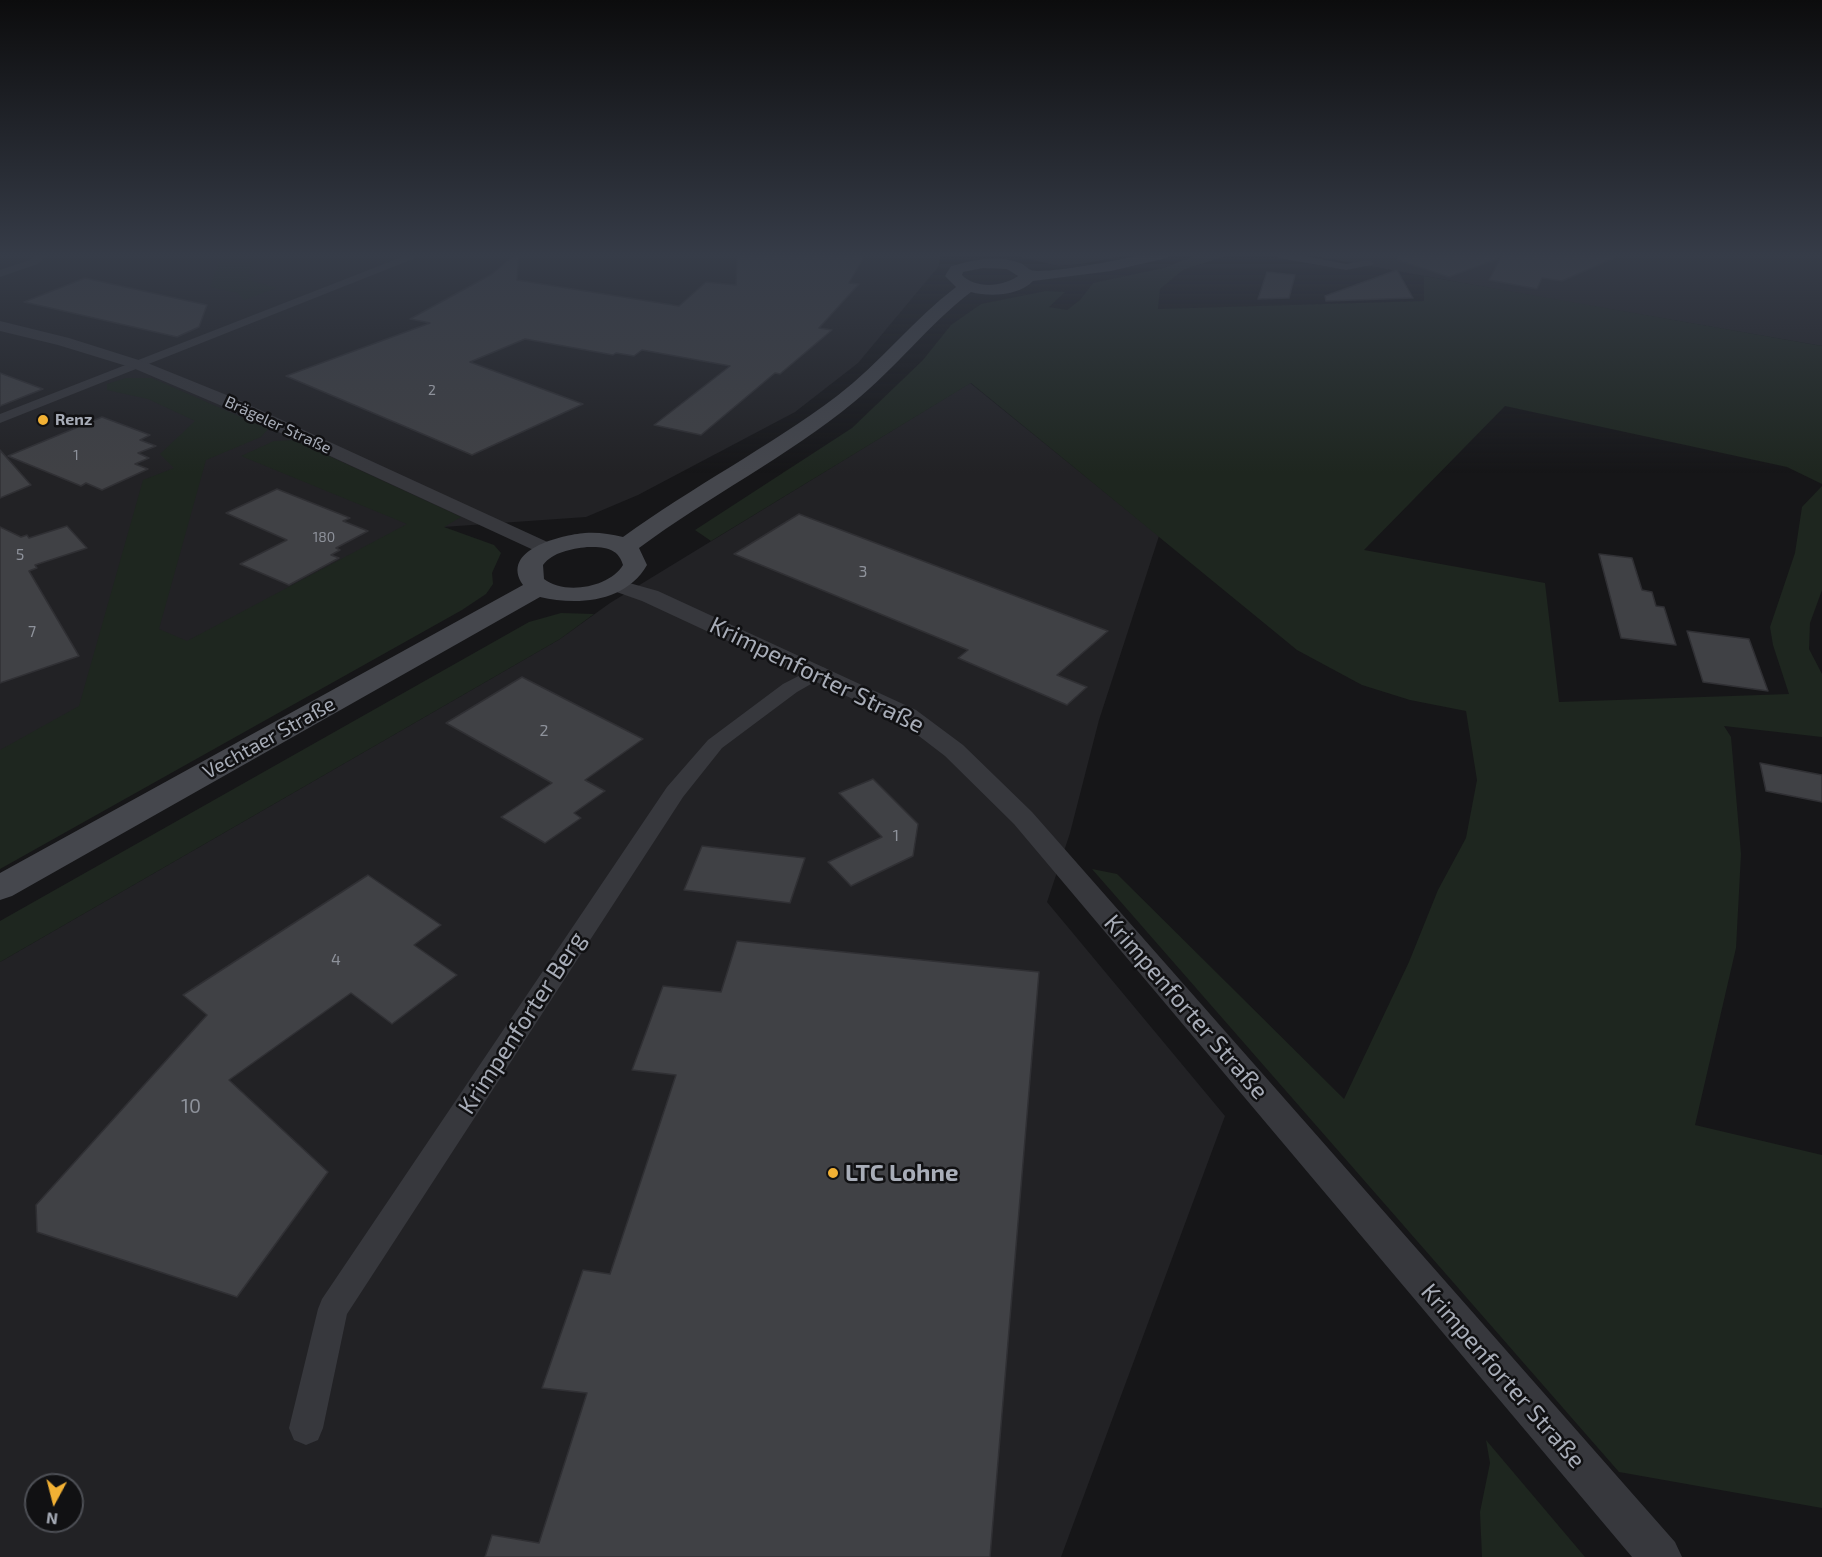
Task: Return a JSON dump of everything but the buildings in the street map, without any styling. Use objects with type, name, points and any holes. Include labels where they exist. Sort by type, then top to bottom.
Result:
[{"type":"main road","points":[[626,546],[651,526],[809,427],[849,396],[919,328]]},
{"type":"main road","points":[[587,540],[605,540],[626,546],[634,555],[635,565],[627,577],[615,585],[592,592],[574,594],[551,592],[539,587],[531,579],[529,570],[535,560],[547,549],[587,540]]},
{"type":"main road","name":"Vechtaer Straße","points":[[0,888],[539,587]]},
{"type":"street","name":"Brägeler Straße","points":[[7,328],[63,341],[139,365],[228,402],[547,549]]},
{"type":"street","points":[[0,419],[234,328]]},
{"type":"street","name":"Krimpenforter Straße","points":[[615,585],[651,596],[908,715],[939,736],[978,771],[1023,818],[1660,1557]]},
{"type":"street","name":"Krimpenforter Berg","points":[[306,1428],[333,1310],[675,792],[715,744],[790,688],[818,672]]},
{"type":"shaded area","points":[[0,328],[888,328],[858,363],[795,412],[638,495],[586,517],[443,527],[0,770]]},
{"type":"shaded area","points":[[949,328],[1718,328],[1822,346],[1822,484],[1787,467],[1505,406],[1364,550],[1545,583],[1559,702],[1789,694],[1773,645],[1770,627],[1795,553],[1802,507],[1822,486],[1822,590],[1810,623],[1809,649],[1822,674],[1822,737],[1724,726],[1731,737],[1741,854],[1736,948],[1695,1125],[1822,1155],[1822,1508],[1619,1472],[1092,869],[1117,874],[1344,1099],[1409,962],[1438,890],[1466,838],[1477,780],[1466,711],[1410,700],[1362,685],[1297,650],[971,383],[711,541],[695,530],[852,428],[923,360]]},
{"type":"shaded area","points":[[1716,328],[1822,328],[1822,346]]},
{"type":"shaded area","points":[[126,378],[152,378],[268,429],[261,437],[206,460],[159,629],[187,641],[407,524],[241,456],[274,441],[294,440],[461,517],[444,527],[494,545],[501,553],[492,573],[493,584],[486,594],[462,610],[0,869],[0,750],[79,706],[143,480],[174,468],[160,454],[195,421],[148,399],[107,390],[107,384]]},
{"type":"shaded area","points":[[970,383],[1159,536],[1099,720],[1070,833],[1047,902],[1225,1116],[1061,1557],[0,1557],[0,962],[560,639],[610,603]]},
{"type":"shaded area","points":[[561,613],[594,614],[560,639],[0,962],[0,921],[529,622]]},
{"type":"shaded area","points":[[1486,1440],[1585,1557],[1482,1557],[1480,1512],[1490,1463]]},
{"type":"place","name":"Renz","points":[[43,420]]},
{"type":"place","name":"LTC Lohne","points":[[833,1173]]}]
